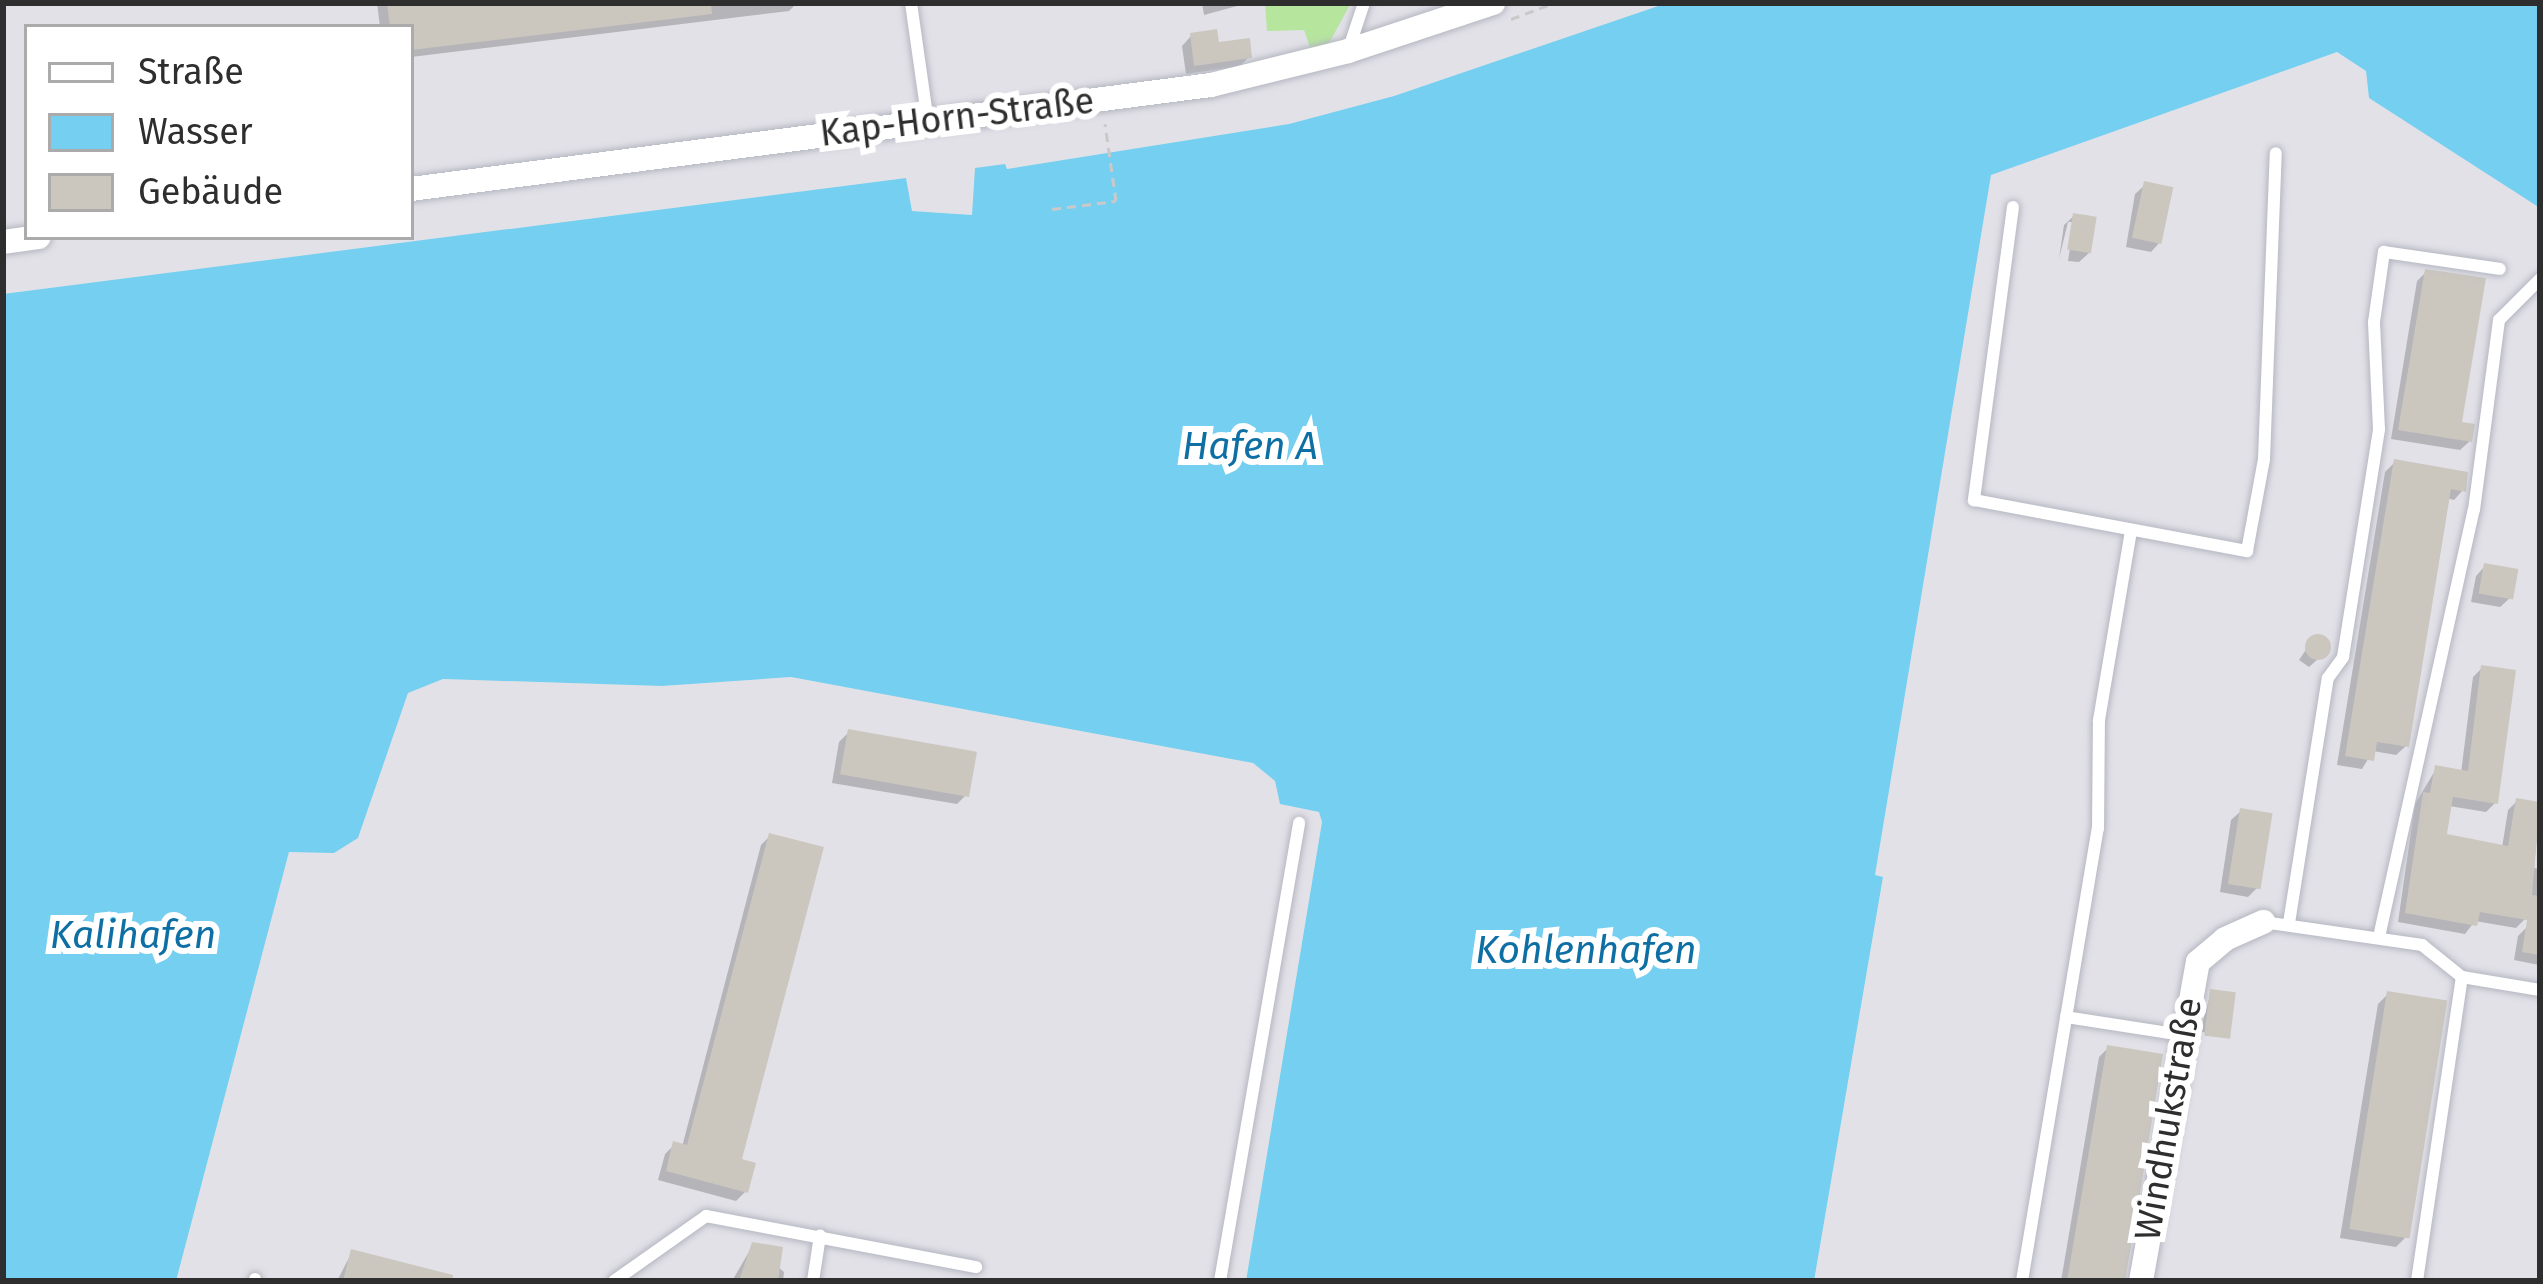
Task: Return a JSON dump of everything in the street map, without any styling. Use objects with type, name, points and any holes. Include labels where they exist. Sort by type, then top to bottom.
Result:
[{"type":"street","name":"Kap-Horn-Straße","points":[[414,189],[1211,85],[1348,51],[1433,13],[1493,3]]},
{"type":"street","name":"Windhukstraße","points":[[2141,1281],[2198,962],[2225,939],[2276,923]]},
{"type":"lane","points":[[911,3],[928,124]]},
{"type":"lane","points":[[1348,51],[1364,3]]},
{"type":"lane","points":[[2013,207],[1974,500],[2247,550],[2264,459],[2276,153]]},
{"type":"lane","points":[[2500,269],[2384,252],[2374,322],[2379,429],[2343,657],[2327,678],[2276,923],[2422,945],[2462,977],[2540,990]]},
{"type":"lane","points":[[2380,938],[2474,510],[2499,320],[2540,279]]},
{"type":"lane","points":[[2022,1281],[2098,829],[2099,720],[2131,531]]},
{"type":"lane","points":[[1220,1281],[1299,823]]},
{"type":"lane","points":[[2417,1281],[2462,977]]},
{"type":"lane","points":[[2066,1017],[2182,1035]]},
{"type":"lane","points":[[614,1281],[706,1216],[976,1267]]},
{"type":"lane","points":[[813,1281],[820,1236]]},
{"type":"path","points":[[1052,208],[1116,201],[1105,124]]},
{"type":"shaded area","points":[[3,3],[1667,3],[1394,96],[1289,124],[1006,169],[973,215],[911,211],[905,178],[3,294]]},
{"type":"shaded area","points":[[2337,52],[2366,71],[2369,98],[2540,208],[2540,1281],[1814,1281],[1883,878],[1874,876],[1990,175]]},
{"type":"shaded area","points":[[791,677],[1253,763],[1275,781],[1280,804],[1319,812],[1322,822],[1246,1281],[176,1281],[289,852],[358,838],[408,693],[443,679],[662,686]]},
{"type":"green space","points":[[1265,3],[1351,3],[1328,45],[1311,50],[1304,30],[1267,31]]},
{"type":"water","name":"Hafen A","points":[[1667,3],[2540,3],[2540,208],[2369,98],[2366,71],[2337,52],[1991,175],[1875,875],[1883,877],[1814,1281],[1246,1281],[1322,822],[1319,812],[1280,804],[1275,781],[1253,763],[791,677],[662,686],[443,679],[408,693],[358,838],[334,853],[289,852],[176,1281],[3,1281],[3,294],[906,178],[912,211],[972,215],[975,168],[1005,164],[1007,169],[1289,124],[1394,96]]},
{"type":"building","points":[[387,3],[711,3],[712,14],[414,50],[414,24],[390,24]]},
{"type":"building","points":[[1217,29],[1219,42],[1250,38],[1252,58],[1194,66],[1190,33]]},
{"type":"building","points":[[2144,181],[2173,187],[2161,244],[2132,238]]},
{"type":"building","points":[[2073,213],[2097,217],[2091,253],[2067,250]]},
{"type":"building","points":[[2425,269],[2486,278],[2462,422],[2475,424],[2472,442],[2398,430]]},
{"type":"building","points":[[2394,459],[2468,472],[2466,492],[2451,489],[2409,747],[2377,742],[2374,761],[2345,756]]},
{"type":"building","points":[[2484,563],[2518,569],[2513,600],[2479,594]]},
{"type":"building","points":[[2318,634],[2331,647],[2318,660],[2305,647]]},
{"type":"building","points":[[2481,665],[2516,670],[2498,804],[2453,797],[2447,834],[2508,846],[2516,798],[2540,802],[2532,895],[2540,896],[2540,955],[2522,952],[2527,920],[2480,912],[2477,926],[2405,913],[2423,792],[2430,793],[2435,765],[2468,771]]},
{"type":"building","points":[[848,729],[977,752],[969,797],[840,774]]},
{"type":"building","points":[[2240,808],[2273,813],[2261,889],[2228,884]]},
{"type":"building","points":[[769,833],[824,847],[742,1159],[756,1163],[748,1193],[666,1171],[673,1141],[687,1145]]},
{"type":"building","points":[[2210,989],[2236,992],[2230,1039],[2204,1036]]},
{"type":"building","points":[[2387,991],[2447,1001],[2410,1239],[2349,1229]]},
{"type":"building","points":[[2107,1045],[2163,1054],[2140,1193],[2125,1281],[2067,1281]]},
{"type":"building","points":[[752,1242],[783,1247],[778,1281],[739,1281]]},
{"type":"building","points":[[351,1249],[453,1275],[452,1281],[343,1281]]},
{"type":"water label","name":"Kalihafen","points":[[133,935]]},
{"type":"water label","name":"Kohlenhafen","points":[[1586,950]]}]
